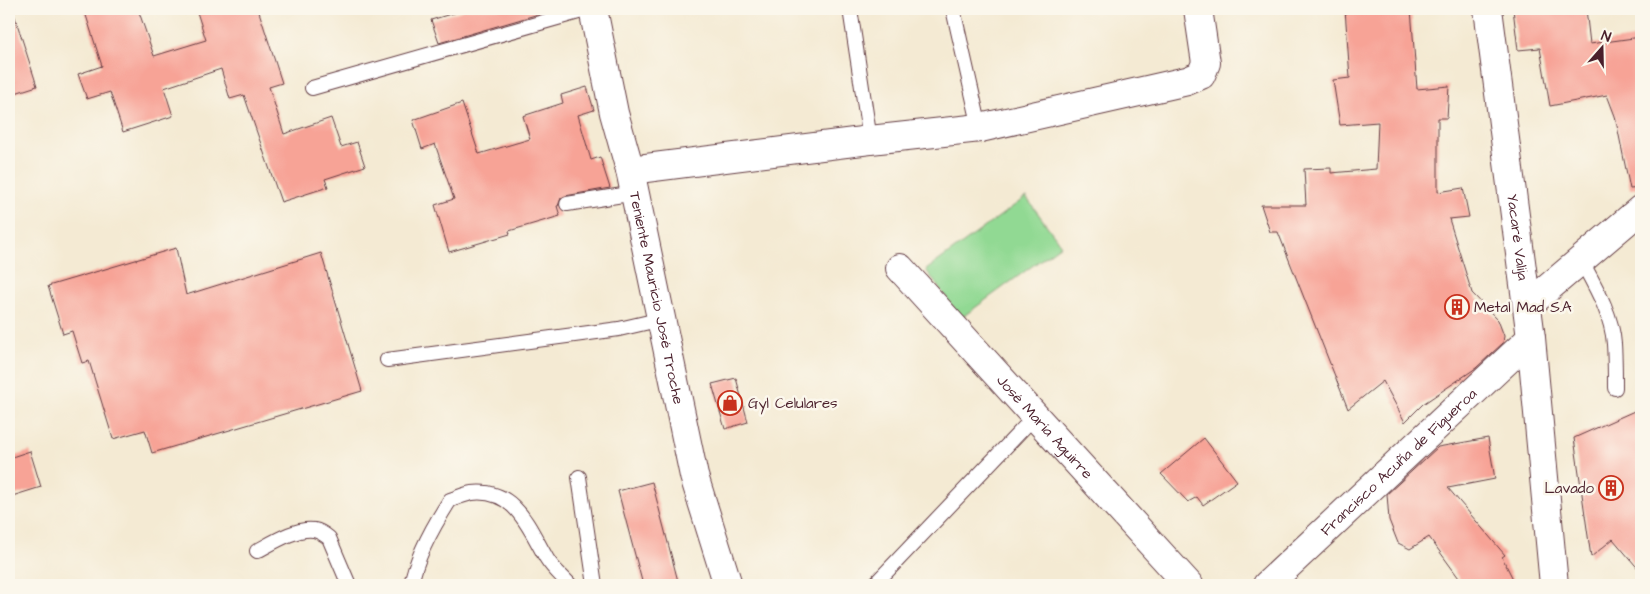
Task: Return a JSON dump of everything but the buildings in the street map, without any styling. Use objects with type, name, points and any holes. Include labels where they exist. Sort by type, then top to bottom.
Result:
[{"type":"street","name":"Teniente Mauricio José Troche","points":[[593,9],[614,113],[632,182],[662,319],[694,476],[728,585]]},
{"type":"street","points":[[632,182],[870,140],[980,128],[1187,81],[1201,75],[1206,63],[1198,9]]},
{"type":"street","name":"Yacaré Valija","points":[[1488,9],[1531,338],[1554,585]]},
{"type":"street","points":[[1527,306],[1641,209]]},
{"type":"street","name":"José María Aguirre","points":[[900,268],[1189,585]]},
{"type":"street","name":"Francisco Acuña de Figueroa","points":[[1267,585],[1531,338]]},
{"type":"lane","points":[[312,88],[589,9]]},
{"type":"lane","points":[[850,9],[870,140]]},
{"type":"lane","points":[[953,9],[980,128]]},
{"type":"lane","points":[[566,204],[632,182]]},
{"type":"lane","points":[[1581,260],[1597,290],[1609,320],[1614,342],[1615,388]]},
{"type":"lane","points":[[387,360],[618,329],[662,319]]},
{"type":"lane","points":[[874,585],[1035,416]]},
{"type":"lane","points":[[579,477],[595,585]]},
{"type":"lane","points":[[411,585],[424,546],[436,521],[450,500],[472,493],[496,494],[519,511],[548,561],[570,585]]},
{"type":"lane","points":[[257,551],[292,533],[313,530],[322,533],[329,538],[349,585]]},
{"type":"green space","points":[[1026,197],[1061,245],[961,318],[926,270]]},
{"type":"place","name":"Metal Mad S.A","points":[[1457,307]]},
{"type":"place","name":"Gyl Celulares","points":[[730,403]]},
{"type":"place","name":"Lavado","points":[[1611,488]]}]
